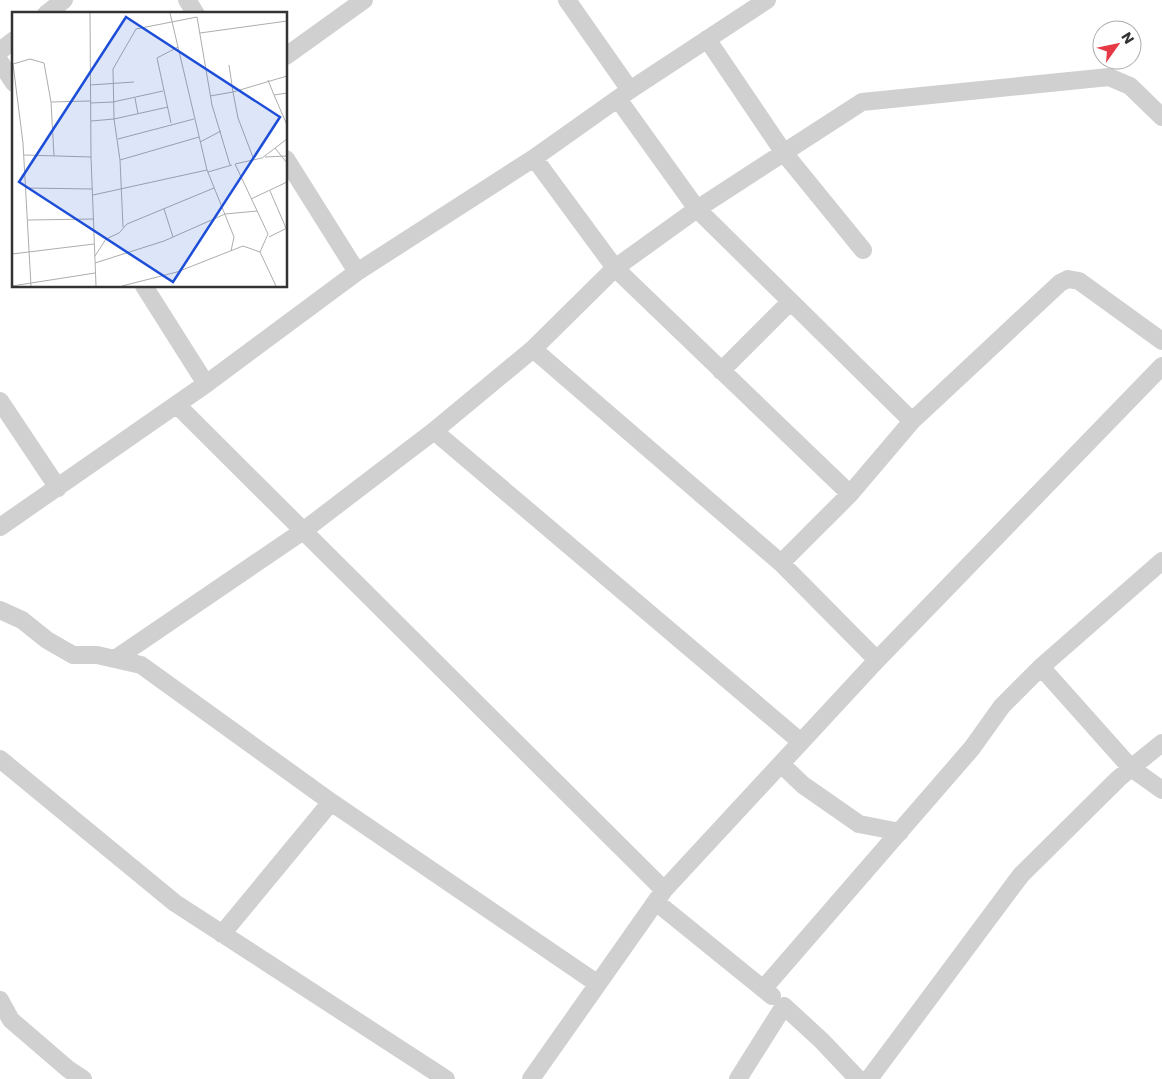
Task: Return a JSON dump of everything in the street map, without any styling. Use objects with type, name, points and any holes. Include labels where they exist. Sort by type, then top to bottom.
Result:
[{"type":"street","points":[[48,12],[62,0]]},
{"type":"street","points":[[187,0],[195,12]]},
{"type":"street","points":[[288,55],[364,0]]},
{"type":"street","points":[[568,0],[624,94],[697,209],[912,421]]},
{"type":"street","points":[[0,527],[177,405],[356,272],[534,158],[624,94],[767,0]]},
{"type":"street","points":[[707,39],[784,153],[863,250]]},
{"type":"street","points":[[0,51],[12,42]]},
{"type":"street","points":[[0,62],[12,80]]},
{"type":"street","points":[[115,659],[303,531],[434,431],[534,349],[615,268],[697,209],[862,102],[1109,76],[1130,86],[1162,117]]},
{"type":"street","points":[[534,158],[615,268],[850,494]]},
{"type":"street","points":[[288,162],[356,272]]},
{"type":"street","points":[[781,563],[850,494],[912,421],[1060,283],[1068,279],[1079,281],[1162,341]]},
{"type":"street","points":[[145,288],[206,384]]},
{"type":"street","points":[[721,371],[790,302]]},
{"type":"street","points":[[534,349],[781,563],[876,660]]},
{"type":"street","points":[[531,1079],[660,896],[876,660],[1162,366]]},
{"type":"street","points":[[0,402],[58,488]]},
{"type":"street","points":[[177,405],[660,896],[822,1041],[858,1079]]},
{"type":"street","points":[[434,431],[801,742]]},
{"type":"street","points":[[763,989],[972,748],[1002,706],[1041,667],[1162,561]]},
{"type":"street","points":[[0,610],[22,620],[47,640],[73,655],[96,655],[141,664],[331,802],[598,984]]},
{"type":"street","points":[[1041,667],[1131,768],[1162,790]]},
{"type":"street","points":[[869,1079],[1021,875],[1118,779],[1162,743]]},
{"type":"street","points":[[0,759],[175,903],[446,1079]]},
{"type":"street","points":[[781,764],[803,785],[859,824],[900,832]]},
{"type":"street","points":[[222,934],[331,802]]},
{"type":"street","points":[[0,1000],[11,1020],[83,1079]]},
{"type":"street","points":[[738,1079],[784,1006]]}]
